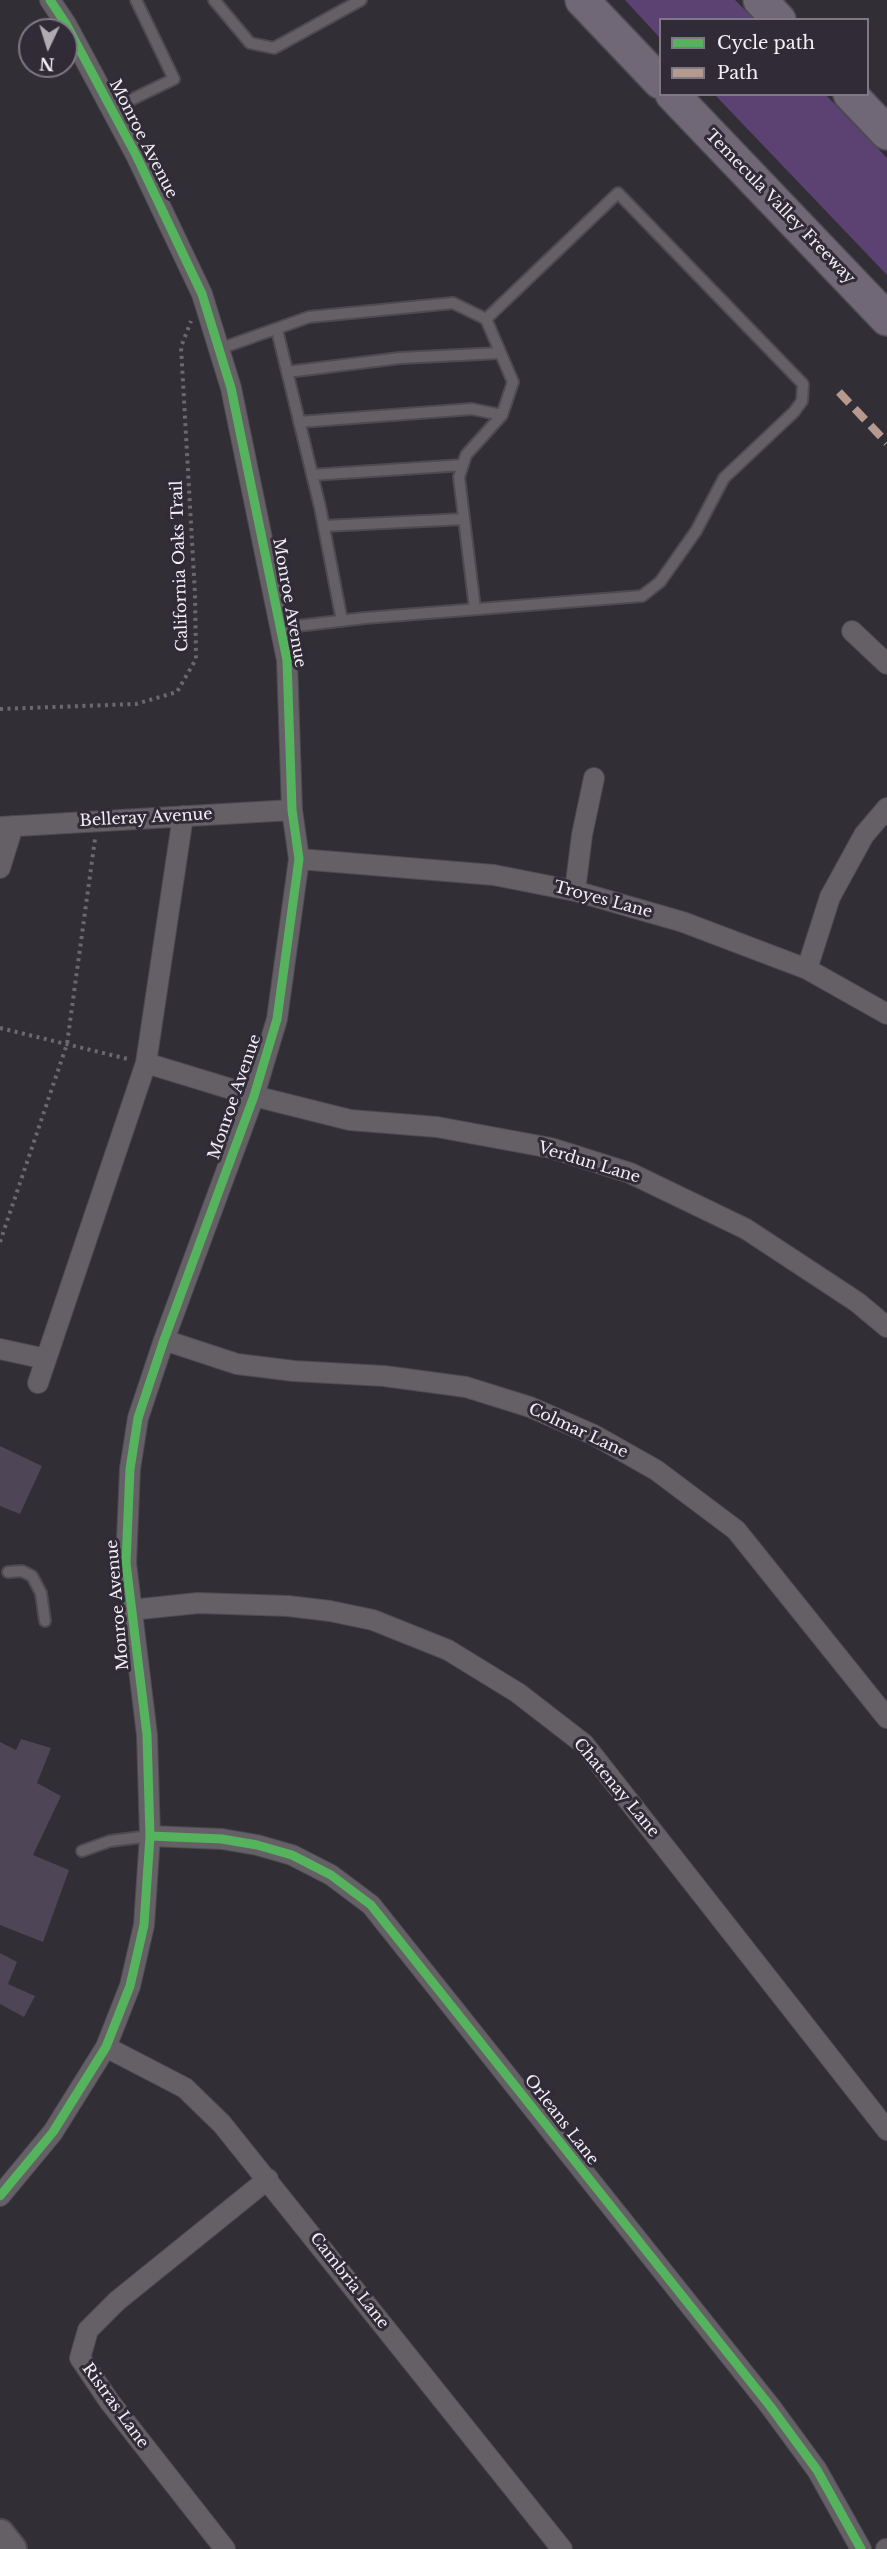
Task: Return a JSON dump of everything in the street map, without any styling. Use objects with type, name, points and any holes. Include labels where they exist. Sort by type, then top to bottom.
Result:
[{"type":"highway","points":[[582,0],[659,81]]},
{"type":"highway","points":[[760,0],[777,18]]},
{"type":"highway","name":"Temecula Valley Freeway","points":[[674,96],[887,319]]},
{"type":"highway","points":[[852,96],[887,133]]},
{"type":"main road","points":[[0,2534],[12,2549]]},
{"type":"street","name":"Monroe Avenue","points":[[0,2196],[53,2132],[106,2048],[130,1986],[144,1925],[150,1836],[147,1735],[126,1563],[130,1469],[138,1418],[164,1340],[254,1096],[277,1019],[299,859],[292,810],[287,660],[231,388],[202,294],[112,109],[66,24],[50,0]]},
{"type":"street","points":[[852,631],[887,664]]},
{"type":"street","points":[[575,891],[582,835],[594,778]]},
{"type":"street","points":[[807,969],[830,897],[864,835],[887,808]]},
{"type":"street","name":"Belleray Avenue","points":[[7,826],[292,810]]},
{"type":"street","points":[[38,1383],[146,1063],[183,816]]},
{"type":"street","points":[[0,868],[7,826]]},
{"type":"street","name":"Troyes Lane","points":[[299,859],[494,875],[575,891],[683,922],[807,969],[887,1014]]},
{"type":"street","name":"Verdun Lane","points":[[146,1063],[254,1096],[350,1120],[437,1127],[551,1148],[630,1173],[746,1229],[857,1302],[887,1327]]},
{"type":"street","name":"Colmar Lane","points":[[164,1340],[237,1364],[294,1371],[384,1376],[466,1387],[530,1407],[594,1435],[656,1470],[736,1530],[887,1718]]},
{"type":"street","points":[[0,1349],[46,1359]]},
{"type":"street","name":"Chatenay Lane","points":[[131,1610],[198,1603],[288,1606],[330,1611],[373,1620],[448,1650],[518,1693],[584,1744],[887,2130]]},
{"type":"street","name":"Orleans Lane","points":[[150,1836],[222,1839],[257,1845],[292,1855],[331,1875],[371,1905],[770,2406],[817,2470],[861,2549]]},
{"type":"street","name":"Cambria Lane","points":[[106,2048],[185,2088],[222,2124],[562,2549]]},
{"type":"street","name":"Ristras Lane","points":[[225,2549],[109,2401],[80,2358],[88,2330],[117,2301],[268,2179]]},
{"type":"lane","points":[[112,109],[174,79],[136,0]]},
{"type":"lane","points":[[214,0],[250,43],[274,48],[361,0]]},
{"type":"lane","points":[[280,628],[642,596],[660,582],[696,531],[724,478],[794,412],[802,400],[802,384],[630,202],[618,193],[486,319]]},
{"type":"lane","points":[[219,348],[277,330],[309,317],[453,303],[486,319],[513,382],[502,415],[466,455],[459,477],[475,609]]},
{"type":"lane","points":[[277,330],[324,526],[342,621]]},
{"type":"lane","points":[[287,372],[400,358],[500,353]]},
{"type":"lane","points":[[299,422],[472,409],[502,415]]},
{"type":"lane","points":[[312,475],[463,465]]},
{"type":"lane","points":[[324,526],[464,519]]},
{"type":"lane","points":[[8,1572],[22,1571],[32,1576],[40,1593],[45,1621]]},
{"type":"lane","points":[[82,1851],[110,1841],[150,1836]]},
{"type":"path","points":[[0,1242],[67,1044],[97,820]]},
{"type":"path","points":[[0,1028],[146,1063]]},
{"type":"shaded area","points":[[625,0],[735,0],[753,18],[659,18],[659,37]]},
{"type":"shaded area","points":[[716,96],[827,96],[887,158],[887,275]]},
{"type":"building","points":[[0,1446],[42,1466],[20,1514],[0,1506]]},
{"type":"building","points":[[21,1739],[51,1748],[37,1783],[61,1796],[33,1855],[69,1870],[43,1942],[0,1925],[0,1742],[16,1750]]},
{"type":"building","points":[[0,1953],[17,1962],[8,1984],[35,1996],[24,2017],[0,2004]]},
{"type":"marked path","points":[[839,392],[887,443]]},
{"type":"cycle path","points":[[0,2196],[53,2132],[106,2047],[130,1986],[144,1925],[150,1836],[147,1735],[126,1563],[130,1469],[138,1418],[164,1340],[254,1096],[277,1019],[299,859],[292,810],[287,660],[231,388],[202,294],[136,155],[66,24],[50,0]]},
{"type":"cycle path","points":[[150,1836],[222,1839],[257,1845],[292,1855],[331,1875],[371,1905],[770,2406],[817,2470],[861,2549]]}]
